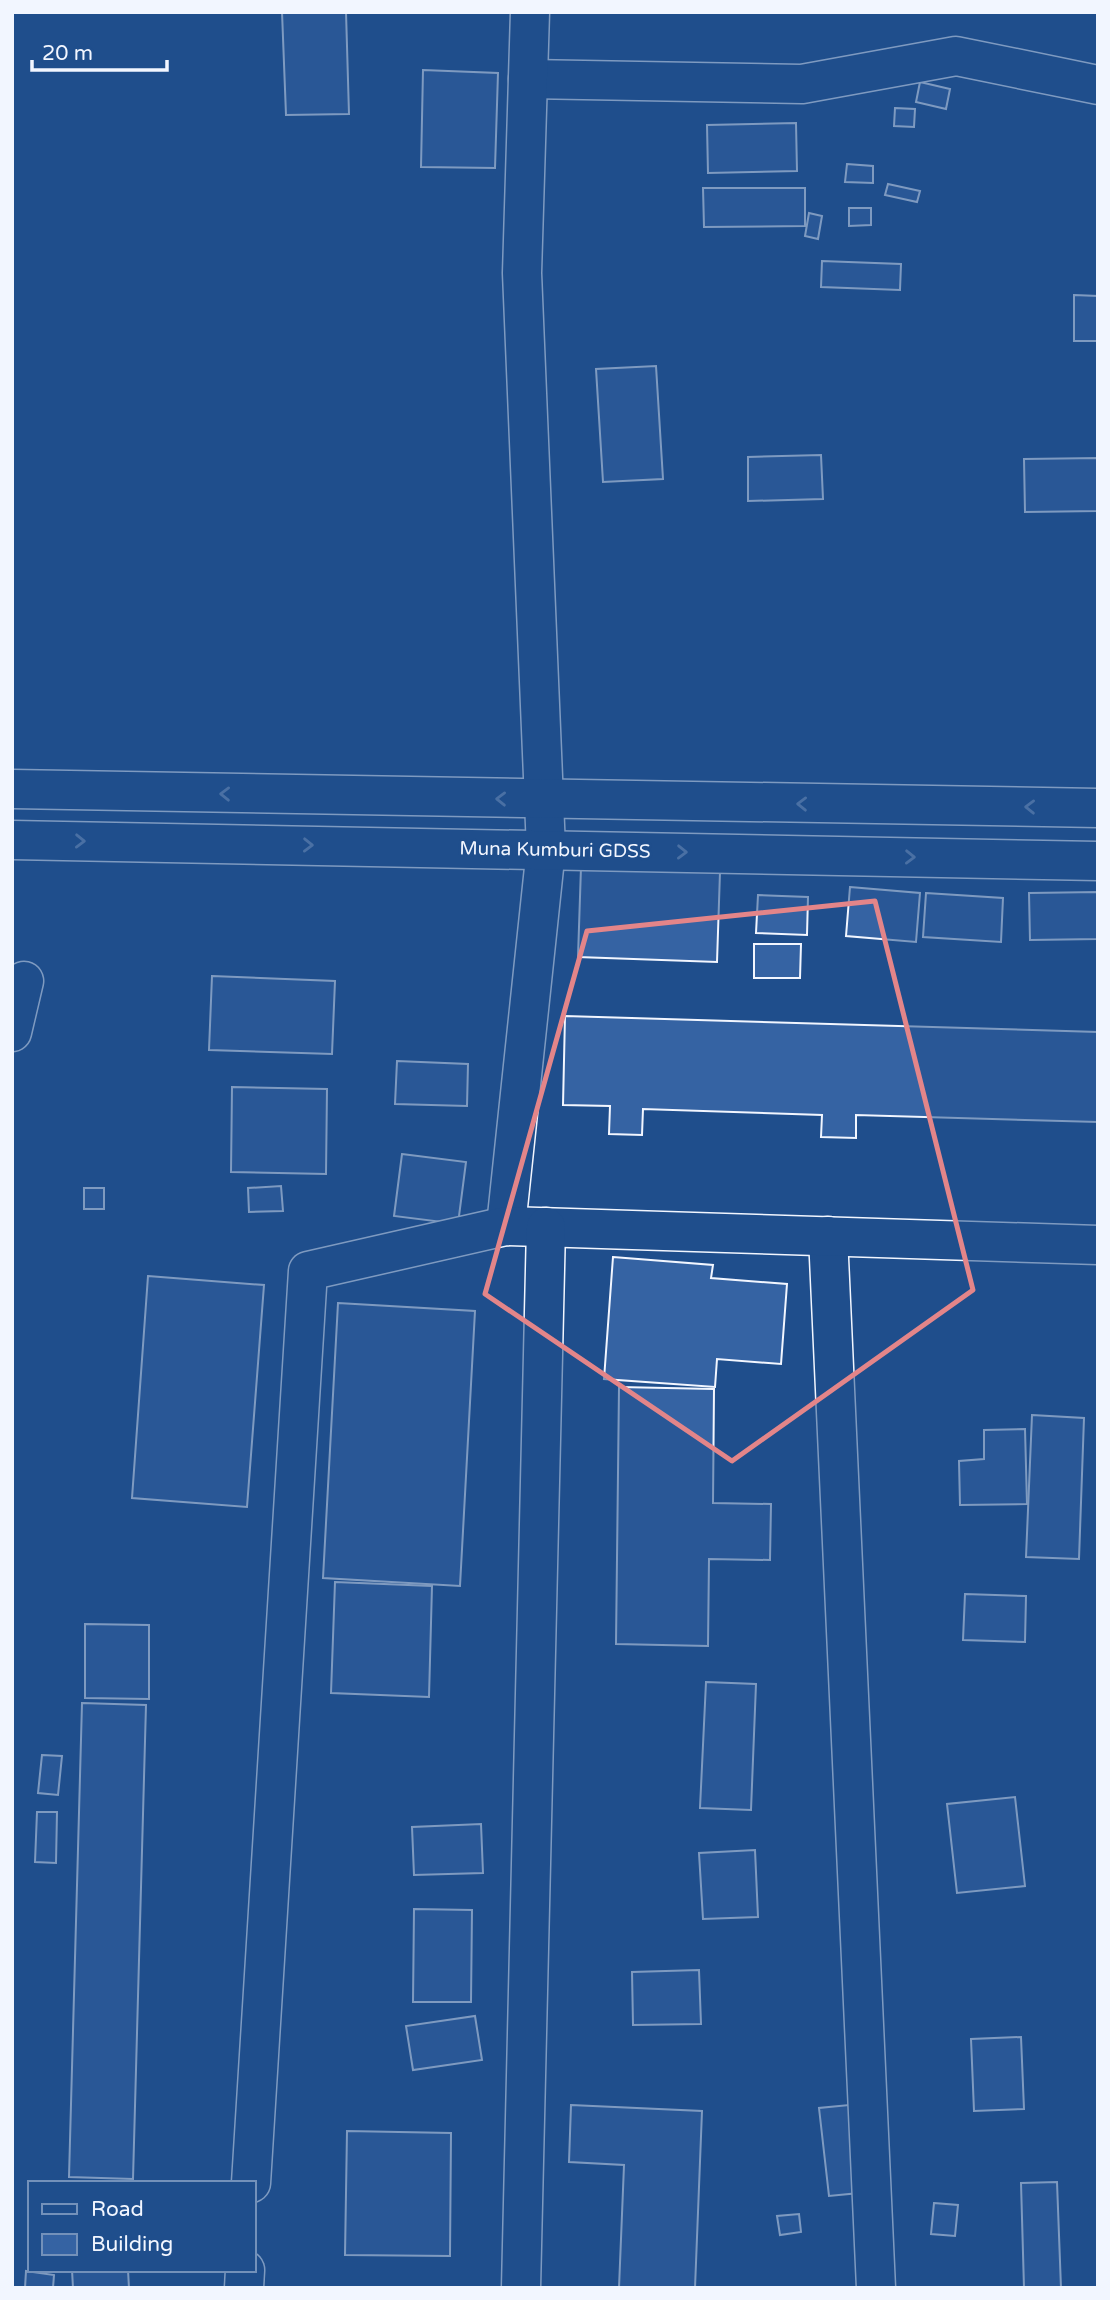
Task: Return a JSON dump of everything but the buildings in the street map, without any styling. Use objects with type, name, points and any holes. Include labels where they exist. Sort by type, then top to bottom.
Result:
[{"type":"main road","points":[[506,1226],[546,849],[522,273],[530,12]]},
{"type":"main road","points":[[528,79],[802,84],[956,56],[1098,85]]},
{"type":"main road","points":[[12,789],[1098,808]]},
{"type":"main road","name":"Muna Kumburi GDSS","points":[[12,839],[1098,861]]},
{"type":"main road","points":[[12,1032],[24,981]]},
{"type":"main road","points":[[251,2181],[308,1271],[506,1226],[1098,1245]]},
{"type":"main road","points":[[521,2288],[546,1227]]},
{"type":"main road","points":[[828,1236],[876,2288]]},
{"type":"highlighted area","points":[[875,901],[973,1290],[732,1461],[485,1294],[587,931]]}]
